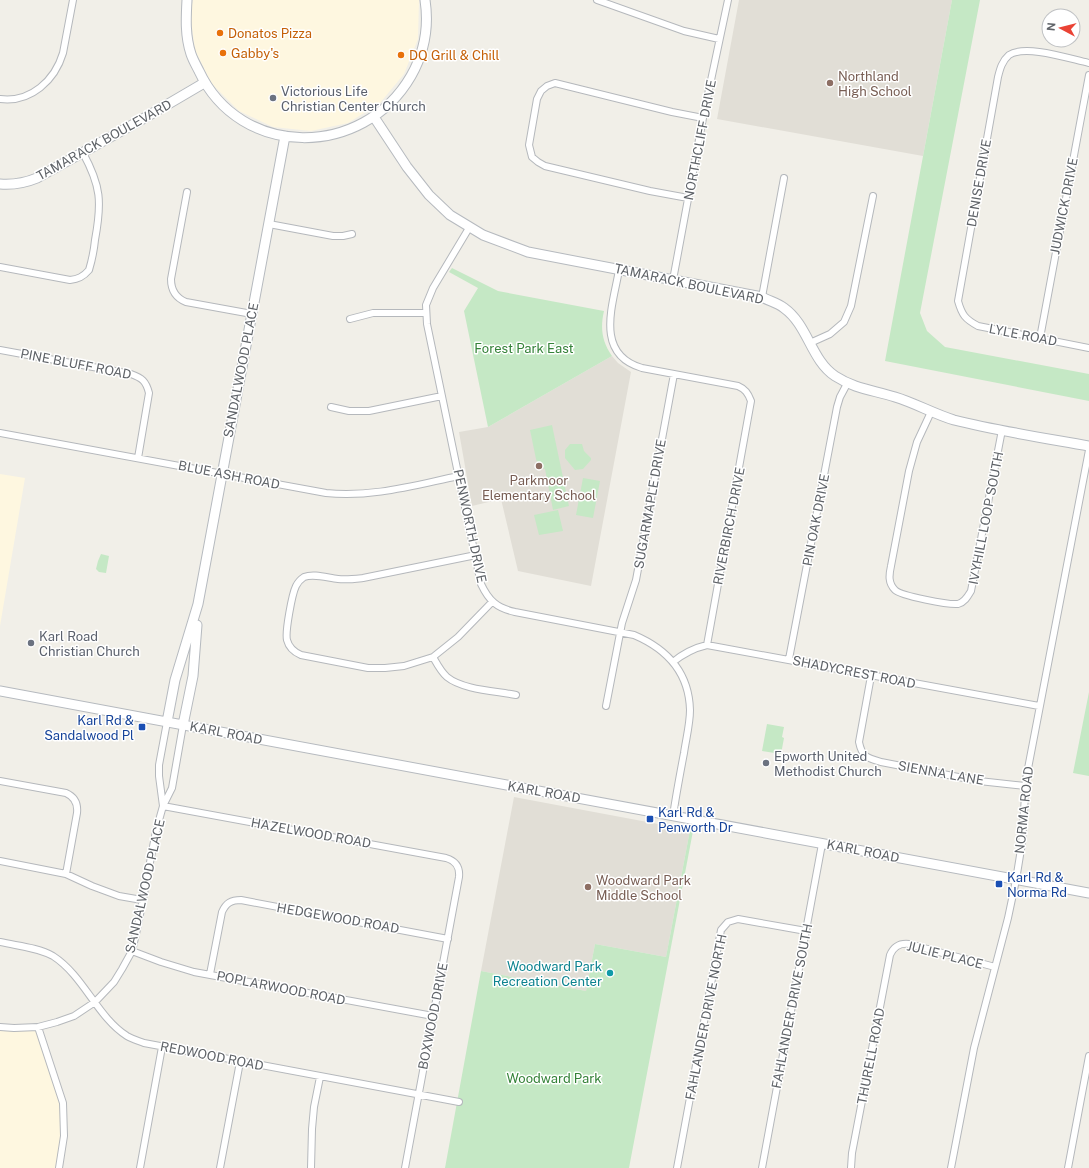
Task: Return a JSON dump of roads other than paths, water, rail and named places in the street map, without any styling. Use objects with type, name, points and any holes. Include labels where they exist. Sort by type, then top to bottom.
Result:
[{"type":"street","points":[[0,99],[6,100],[23,97],[36,90],[52,77],[61,61],[73,0]]},
{"type":"street","points":[[187,0],[185,24],[191,54],[204,83],[216,98],[231,112],[247,123],[266,131],[285,136],[308,138],[329,136],[353,128],[374,117],[397,96],[415,68],[422,48],[425,37],[425,0]]},
{"type":"street","points":[[598,0],[684,31],[719,39]]},
{"type":"street","name":"NORTHCLIFF DRIVE","points":[[673,280],[703,118],[728,0]]},
{"type":"street","name":"DENISE DRIVE","points":[[961,312],[958,300],[959,289],[995,93],[1001,67],[1004,61],[1008,56],[1014,53],[1024,51],[1042,53],[1089,63]]},
{"type":"street","name":"JUDWICK DRIVE","points":[[1040,338],[1089,75]]},
{"type":"street","name":"TAMARACK BOULEVARD","points":[[0,184],[17,184],[27,182],[83,153],[204,83]]},
{"type":"street","points":[[688,198],[650,191],[545,166],[538,162],[532,157],[529,145],[537,99],[541,91],[547,86],[555,83],[672,112],[703,118]]},
{"type":"street","name":"TAMARACK BOULEVARD","points":[[374,117],[407,167],[439,206],[469,228],[483,235],[528,252],[762,297],[784,308],[800,325],[825,367],[834,375],[848,382],[864,389],[894,397],[953,420],[1089,446]]},
{"type":"street","name":"SANDALWOOD PLACE","points":[[163,806],[159,765],[175,680],[198,604],[285,136]]},
{"type":"street","points":[[0,267],[70,280],[78,279],[85,275],[89,270],[100,208],[98,186],[94,174],[83,153]]},
{"type":"street","points":[[762,297],[784,178]]},
{"type":"street","points":[[187,192],[171,279],[172,289],[178,297],[186,302],[252,314]]},
{"type":"street","points":[[810,343],[830,334],[844,322],[851,306],[873,196]]},
{"type":"street","points":[[269,224],[333,236],[352,234]]},
{"type":"street","name":"PENWORTH DRIVE","points":[[469,228],[433,288],[426,305],[426,313],[427,324],[481,584],[492,602]]},
{"type":"street","points":[[619,270],[610,323],[610,337],[615,350],[632,366],[674,374]]},
{"type":"street","name":"LYLE ROAD","points":[[961,312],[968,320],[978,326],[1089,348]]},
{"type":"street","points":[[350,319],[373,313],[426,313]]},
{"type":"street","name":"PINE BLUFF ROAD","points":[[0,350],[131,374],[141,378],[148,386],[149,392],[138,458]]},
{"type":"street","name":"RIVERBIRCH DRIVE","points":[[674,374],[744,388],[749,394],[751,400],[751,408],[707,645]]},
{"type":"street","name":"SUGARMAPLE DRIVE","points":[[606,706],[620,632],[636,580],[674,374]]},
{"type":"street","name":"PIN OAK DRIVE","points":[[790,659],[837,407],[848,382]]},
{"type":"street","points":[[331,407],[349,411],[368,412],[442,396]]},
{"type":"street","name":"IVYHILL LOOP SOUTH","points":[[931,412],[917,442],[909,471],[889,576],[891,584],[895,590],[905,596],[949,604],[958,604],[966,599],[971,591],[974,582],[1002,430]]},
{"type":"street","name":"BLUE ASH ROAD","points":[[0,433],[326,493],[354,495],[373,494],[459,476]]},
{"type":"street","name":"NORMA ROAD","points":[[951,1168],[974,1048],[1008,918],[1016,880],[1022,837],[1025,786],[1089,450]]},
{"type":"street","points":[[476,555],[363,578],[339,579],[316,576],[304,578],[296,585],[293,592],[286,632],[290,648],[295,653],[301,655],[368,668],[404,666],[433,657],[458,637],[492,602],[508,611],[634,634],[661,650],[673,662],[687,689],[690,712],[672,816]]},
{"type":"street","name":"SANDALWOOD PLACE","points":[[0,1027],[38,1027],[74,1016],[95,1002],[114,982],[132,951],[156,831],[163,806],[172,788],[193,676],[198,604]]},
{"type":"street","name":"SHADYCREST ROAD","points":[[673,662],[693,648],[707,645],[1040,706]]},
{"type":"street","points":[[433,657],[441,671],[447,677],[459,684],[516,695]]},
{"type":"street","name":"SIENNA LANE","points":[[871,676],[859,742],[861,750],[869,759],[979,781],[1025,786]]},
{"type":"street","name":"KARL ROAD","points":[[0,691],[1089,893]]},
{"type":"street","points":[[0,781],[66,793],[74,799],[78,806],[66,874]]},
{"type":"street","name":"HAZELWOOD ROAD","points":[[163,806],[446,858],[452,860],[457,865]]},
{"type":"street","name":"FAHLANDER DRIVE SOUTH","points":[[762,1168],[822,844]]},
{"type":"street","points":[[0,861],[66,874],[119,896],[142,900]]},
{"type":"street","name":"BOXWOOD DRIVE","points":[[405,1168],[460,877],[460,870],[457,865]]},
{"type":"street","name":"HEDGEWOOD ROAD","points":[[210,974],[222,912],[228,903],[234,900],[448,939]]},
{"type":"street","name":"FAHLANDER DRIVE NORTH","points":[[677,1168],[721,930],[728,922],[738,919],[806,931]]},
{"type":"street","name":"REDWOOD ROAD","points":[[0,942],[40,950],[52,956],[70,970],[114,1025],[128,1037],[144,1043],[459,1102]]},
{"type":"street","name":"JULIE PLACE","points":[[896,946],[902,943],[909,944],[995,967]]},
{"type":"street","name":"THURELL ROAD","points":[[851,1168],[852,1153],[890,955],[896,946]]},
{"type":"street","name":"POPLARWOOD ROAD","points":[[132,951],[194,972],[434,1016]]},
{"type":"street","points":[[38,1027],[63,1103],[64,1136],[59,1168]]},
{"type":"street","points":[[140,1168],[162,1047]]},
{"type":"street","points":[[1068,1168],[1089,1056]]},
{"type":"street","points":[[220,1168],[240,1062]]},
{"type":"street","points":[[311,1168],[312,1129],[320,1077]]},
{"type":"place","name":"Donatos Pizza","points":[[220,33]]},
{"type":"place","name":"Gabby's","points":[[223,53]]},
{"type":"place","name":"DQ Grill & Chill","points":[[401,55]]},
{"type":"place","name":"Northland High School","points":[[830,83]]},
{"type":"place","name":"Victorious Life Christian Center Church","points":[[273,98]]},
{"type":"place","name":"Parkmoor Elementary School","points":[[539,466]]},
{"type":"place","name":"Karl Road Christian Church","points":[[31,643]]},
{"type":"place","name":"Karl Rd & Sandalwood Pl","points":[[142,727]]},
{"type":"place","name":"Epworth United Methodist Church","points":[[766,763]]},
{"type":"place","name":"Karl Rd & Penworth Dr","points":[[650,819]]},
{"type":"place","name":"Karl Rd & Norma Rd","points":[[999,884]]},
{"type":"place","name":"Woodward Park Middle School","points":[[588,887]]},
{"type":"place","name":"Woodward Park Recreation Center","points":[[610,973]]},
{"type":"park label","name":"Forest Park East","points":[[524,348]]},
{"type":"park label","name":"Woodward Park","points":[[554,1078]]}]
